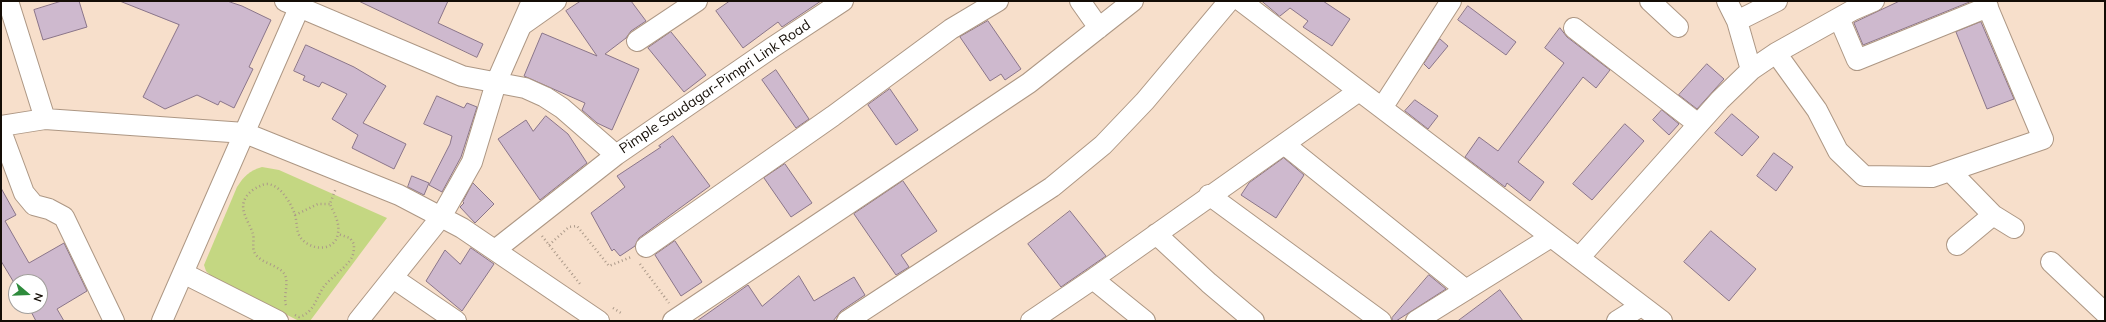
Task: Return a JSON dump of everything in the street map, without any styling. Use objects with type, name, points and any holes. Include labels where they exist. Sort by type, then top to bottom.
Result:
[{"type":"street","points":[[8,1],[45,119]]},
{"type":"street","points":[[358,321],[441,217],[472,162],[496,84],[532,1]]},
{"type":"street","points":[[522,25],[556,1]]},
{"type":"street","points":[[637,41],[697,1]]},
{"type":"street","name":"Pimple Saudagar-Pimpri Link Road","points":[[305,6],[462,76],[496,84],[525,88],[545,97],[562,108],[616,155],[773,47],[843,1]]},
{"type":"street","points":[[639,255],[833,116],[951,29],[998,1]]},
{"type":"street","points":[[1080,1],[1099,28]]},
{"type":"street","points":[[671,312],[1029,83],[1132,1]]},
{"type":"street","points":[[847,321],[1052,187],[1103,145],[1145,101],[1230,1]]},
{"type":"street","points":[[1241,1],[1662,321]]},
{"type":"street","points":[[1382,108],[1451,1]]},
{"type":"street","points":[[1650,1],[1678,27]]},
{"type":"street","points":[[1727,1],[1737,21],[1751,70]]},
{"type":"street","points":[[1737,21],[1777,1]]},
{"type":"street","points":[[1579,258],[1698,124],[1751,70],[1776,53],[1839,18],[1874,1]]},
{"type":"street","points":[[1776,53],[1817,110],[1838,151],[1864,176],[1932,177],[2043,139],[1986,4],[1857,60],[1839,18]]},
{"type":"street","points":[[162,321],[245,133],[305,6]]},
{"type":"street","points":[[1574,28],[1698,124]]},
{"type":"street","points":[[1031,321],[1093,279],[1359,90]]},
{"type":"street","points":[[1,126],[45,119],[245,133],[399,195],[441,217],[603,313]]},
{"type":"street","points":[[1,131],[24,193],[34,205],[49,209],[64,217],[114,321]]},
{"type":"street","points":[[1284,144],[1466,290]]},
{"type":"street","points":[[495,250],[616,155]]},
{"type":"street","points":[[1950,171],[1993,215],[2014,228]]},
{"type":"street","points":[[1209,196],[1381,321]]},
{"type":"street","points":[[1958,245],[1993,215]]},
{"type":"street","points":[[1156,234],[1208,283],[1254,321]]},
{"type":"street","points":[[1416,321],[1551,237]]},
{"type":"street","points":[[2051,262],[2105,313]]},
{"type":"street","points":[[183,273],[286,314]]},
{"type":"street","points":[[393,278],[456,321]]},
{"type":"street","points":[[1093,279],[1145,321]]},
{"type":"street","points":[[1617,321],[1641,306]]},
{"type":"path","points":[[338,234],[350,238],[354,244],[352,258],[326,284],[318,294],[313,308],[306,315],[299,317],[286,314],[286,277],[282,272],[256,256],[253,248],[253,234],[244,212],[243,204],[247,196],[254,189],[264,183],[274,185],[282,192],[295,215],[298,236],[309,245],[318,248],[327,247],[334,241],[338,234],[337,223],[330,204],[343,172]]},
{"type":"path","points":[[295,215],[318,204],[330,204]]},
{"type":"path","points":[[531,221],[578,283],[584,287]]},
{"type":"path","points":[[549,245],[569,227],[577,226],[609,266],[639,255],[671,312]]},
{"type":"path","points":[[603,313],[621,313]]},
{"type":"green space","points":[[262,167],[279,170],[387,218],[310,321],[299,321],[211,276],[206,271],[204,265],[237,187],[247,174]]},
{"type":"building","points":[[62,1],[79,1],[87,27],[43,40],[34,10]]},
{"type":"building","points":[[120,1],[227,1],[242,6],[271,20],[249,67],[253,69],[234,108],[220,101],[218,105],[197,95],[165,109],[143,97],[179,25]]},
{"type":"building","points":[[359,1],[448,1],[438,23],[483,44],[477,57]]},
{"type":"building","points":[[581,1],[631,1],[646,21],[631,31],[626,38],[605,54],[639,69],[612,130],[597,123],[582,110],[585,103],[524,76],[542,33],[597,56],[566,11]]},
{"type":"building","points":[[730,1],[821,1],[782,27],[778,22],[743,48],[716,11]]},
{"type":"building","points":[[1262,1],[1323,1],[1350,19],[1332,46],[1303,27],[1308,21],[1290,8],[1280,16]]},
{"type":"building","points":[[1900,1],[1972,1],[1863,45],[1854,23]]},
{"type":"building","points":[[1468,6],[1516,42],[1506,55],[1458,20]]},
{"type":"building","points":[[988,21],[1021,69],[1005,80],[1001,74],[990,81],[960,37]]},
{"type":"building","points":[[1981,22],[2014,99],[1987,109],[1956,32]]},
{"type":"building","points":[[1560,28],[1567,37],[1610,70],[1596,88],[1583,77],[1518,162],[1544,182],[1530,201],[1507,183],[1505,187],[1465,157],[1479,137],[1498,151],[1564,63],[1545,48]]},
{"type":"building","points":[[671,32],[706,75],[684,92],[648,48]]},
{"type":"building","points":[[1440,39],[1448,46],[1429,69],[1424,64]]},
{"type":"building","points":[[306,45],[354,67],[386,86],[363,123],[406,144],[394,169],[352,148],[358,135],[332,119],[347,94],[322,82],[319,87],[303,80],[305,76],[294,71]]},
{"type":"building","points":[[1707,64],[1724,79],[1697,109],[1679,95]]},
{"type":"building","points":[[776,70],[809,119],[796,128],[762,80]]},
{"type":"building","points":[[890,89],[918,130],[896,145],[868,105]]},
{"type":"building","points":[[437,96],[464,108],[467,103],[477,107],[461,157],[442,192],[429,185],[450,144],[452,136],[424,124]]},
{"type":"building","points":[[1415,100],[1438,116],[1428,129],[1405,111]]},
{"type":"building","points":[[1662,110],[1679,124],[1669,135],[1653,120]]},
{"type":"building","points":[[1732,114],[1759,137],[1742,156],[1715,133]]},
{"type":"building","points":[[546,116],[568,134],[587,163],[540,200],[498,139],[526,120],[533,131]]},
{"type":"building","points":[[1625,124],[1644,141],[1592,200],[1573,184]]},
{"type":"building","points":[[673,136],[710,186],[639,238],[635,246],[620,256],[614,249],[612,251],[591,213],[625,187],[617,176],[661,147],[659,146]]},
{"type":"building","points":[[1774,153],[1793,167],[1776,191],[1757,176]]},
{"type":"building","points":[[1284,158],[1304,175],[1276,218],[1241,195],[1249,183]]},
{"type":"building","points":[[785,164],[812,203],[791,217],[764,178]]},
{"type":"building","points":[[412,176],[429,183],[424,195],[408,187]]},
{"type":"building","points":[[903,181],[937,231],[901,255],[909,267],[896,275],[854,214]]},
{"type":"building","points":[[473,183],[494,204],[475,223],[460,207],[464,203],[463,202]]},
{"type":"building","points":[[1,188],[16,215],[5,221],[29,263],[64,243],[87,291],[57,309],[64,321],[36,321],[32,314],[48,314],[48,274],[9,274],[1,261]]},
{"type":"building","points":[[1070,211],[1106,256],[1061,287],[1028,244]]},
{"type":"building","points":[[1711,231],[1756,269],[1729,301],[1684,262]]},
{"type":"building","points":[[675,241],[702,282],[681,296],[655,255]]},
{"type":"building","points":[[471,248],[494,264],[462,311],[426,281],[445,250],[460,264]]},
{"type":"building","points":[[1429,275],[1446,289],[1396,321],[1392,321],[1392,318]]},
{"type":"building","points":[[799,276],[814,301],[854,277],[865,295],[841,311],[833,321],[697,321],[748,285],[762,306]]},
{"type":"building","points":[[1500,290],[1523,321],[1458,321]]}]
